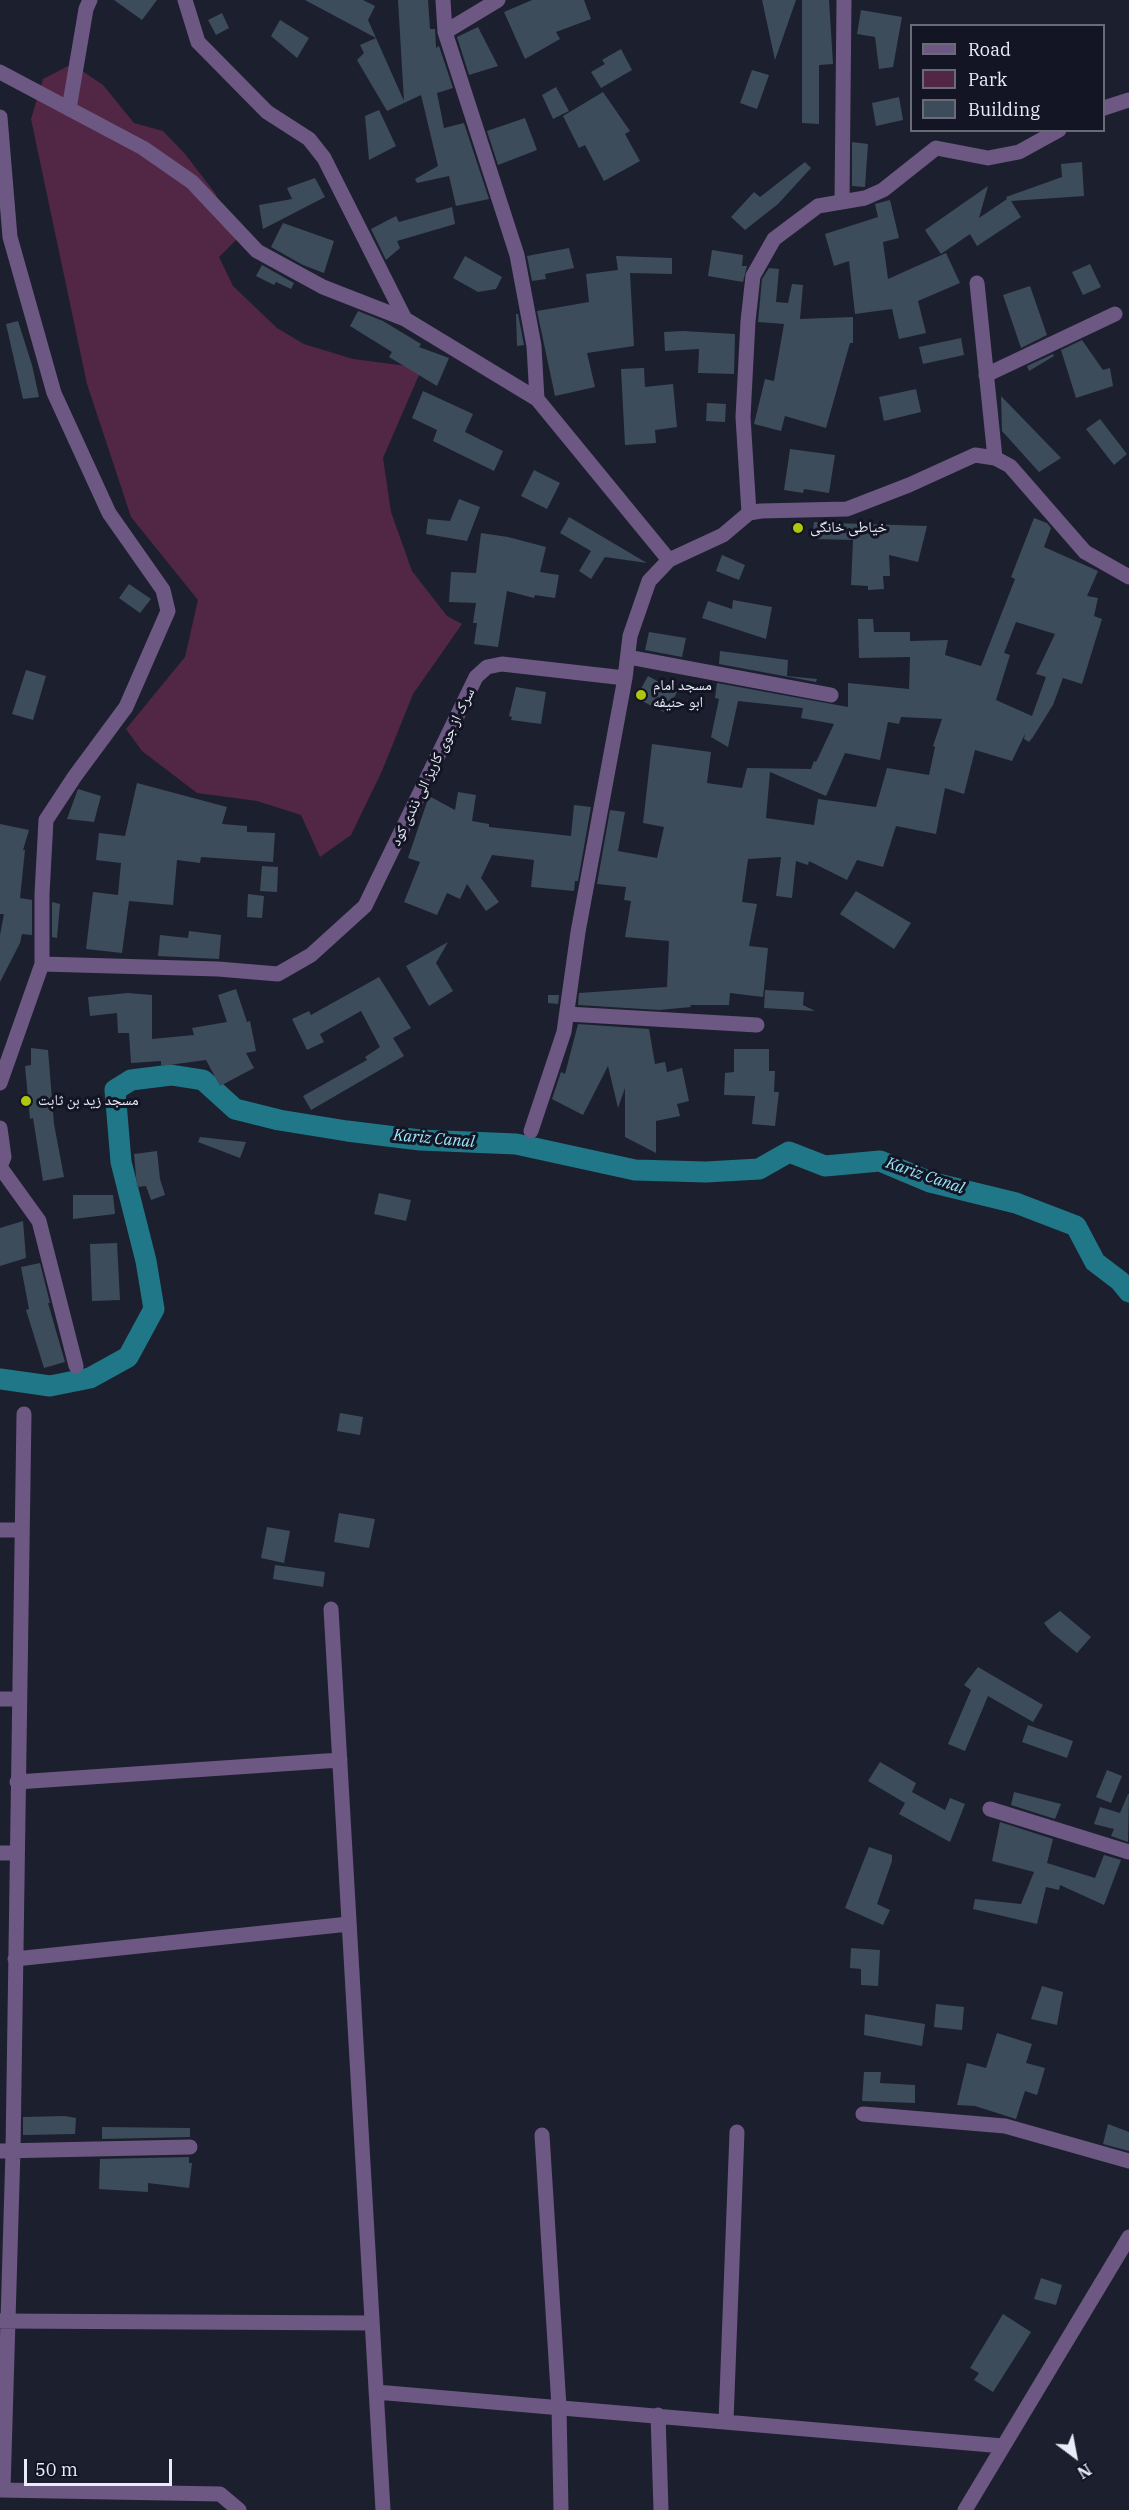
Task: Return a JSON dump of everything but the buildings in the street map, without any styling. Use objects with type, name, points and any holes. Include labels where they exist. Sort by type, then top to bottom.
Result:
[{"type":"street","points":[[69,109],[86,9],[90,0]]},
{"type":"street","points":[[185,0],[198,42],[267,112],[309,139],[324,158],[405,319]]},
{"type":"street","points":[[443,0],[445,32],[517,255],[534,346],[537,399]]},
{"type":"street","points":[[445,32],[498,0]]},
{"type":"street","points":[[842,202],[844,0]]},
{"type":"street","points":[[0,72],[143,148],[192,182],[257,250],[323,287],[405,319],[537,399],[669,561]]},
{"type":"street","points":[[1105,108],[1129,100]]},
{"type":"street","points":[[0,117],[10,237],[54,393],[109,513],[163,590],[168,611],[126,706],[46,820],[42,964],[0,1083]]},
{"type":"street","points":[[748,513],[743,417],[753,276],[774,239],[818,206],[865,198],[883,190],[923,156],[936,148],[988,158],[1019,152],[1055,132]]},
{"type":"street","points":[[977,283],[995,458]]},
{"type":"street","points":[[986,375],[1114,314]]},
{"type":"street","points":[[531,1131],[564,1032],[578,932],[625,678],[630,636],[649,581],[669,561],[723,535],[748,513],[847,509],[909,485],[975,455],[995,458],[1010,466],[1085,552],[1129,577]]},
{"type":"street","points":[[628,657],[831,695]]},
{"type":"street","name":"سرک از جوی کاریز الی ذندی کود","points":[[42,964],[218,969],[278,974],[311,955],[365,906],[476,676],[487,666],[502,664],[625,678]]},
{"type":"street","points":[[567,1014],[757,1025]]},
{"type":"street","points":[[0,1128],[4,1157],[0,1167],[39,1221],[76,1366]]},
{"type":"street","points":[[24,1414],[15,1959],[7,1985],[7,2150],[1,2490],[219,2494],[239,2510]]},
{"type":"street","points":[[0,1530],[21,1530]]},
{"type":"street","points":[[331,1609],[383,2510]]},
{"type":"street","points":[[0,1699],[18,1699]]},
{"type":"street","points":[[17,1782],[340,1760]]},
{"type":"street","points":[[990,1809],[1129,1852]]},
{"type":"street","points":[[0,1853],[16,1852]]},
{"type":"street","points":[[15,1959],[350,1924]]},
{"type":"street","points":[[863,2114],[1005,2126],[1129,2161]]},
{"type":"street","points":[[726,2421],[737,2132]]},
{"type":"street","points":[[542,2135],[559,2407],[561,2510]]},
{"type":"street","points":[[7,2150],[190,2147]]},
{"type":"street","points":[[964,2510],[1129,2237]]},
{"type":"street","points":[[4,2321],[372,2323]]},
{"type":"street","points":[[376,2392],[1003,2446]]},
{"type":"street","points":[[658,2415],[661,2510]]},
{"type":"green space","points":[[72,64],[103,85],[134,123],[163,131],[185,154],[215,193],[238,238],[219,257],[233,286],[277,328],[304,344],[353,359],[422,368],[383,458],[391,512],[412,571],[447,616],[462,624],[413,694],[382,771],[351,835],[320,857],[301,815],[257,801],[197,793],[142,751],[126,729],[185,657],[198,600],[131,517],[87,384],[31,119],[43,79]]},
{"type":"waterway","name":"Kariz Canal","points":[[0,1379],[50,1386],[90,1378],[128,1357],[154,1309],[146,1261],[121,1162],[115,1090],[131,1080],[171,1075],[203,1080],[235,1109],[279,1120],[420,1140],[516,1144],[635,1170],[706,1172],[759,1169],[789,1152],[825,1166],[880,1161],[930,1182],[1016,1203],[1076,1226],[1095,1262],[1120,1281],[1129,1292]]},
{"type":"place","name":"خیاطی خانگی","points":[[798,528]]},
{"type":"place","name":"مسجد امام ابو حنیفه","points":[[641,695]]},
{"type":"place","name":"مسجد زید بن ثابت","points":[[26,1101]]}]
